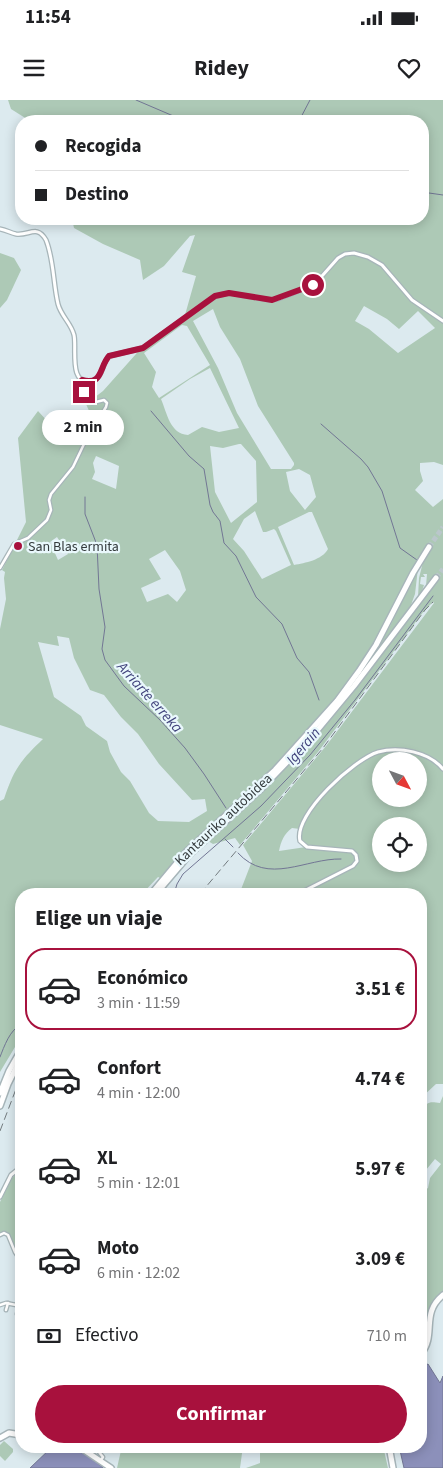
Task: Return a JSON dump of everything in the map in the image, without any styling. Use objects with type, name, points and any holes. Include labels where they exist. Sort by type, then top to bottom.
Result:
[{"type":"highway","name":"Kantauriko autobidea","points":[[156,888],[186,852],[280,765],[339,698],[359,672],[376,645],[429,546]]},
{"type":"highway","name":"Kantauriko autobidea","points":[[161,888],[190,854],[266,784],[315,733],[354,686],[436,578]]},
{"type":"highway","points":[[0,1092],[15,1060]]},
{"type":"highway","points":[[0,1106],[15,1069]]},
{"type":"highway","points":[[427,1344],[431,1310],[443,1295]]},
{"type":"highway","points":[[1,1437],[15,1433]]},
{"type":"highway","points":[[88,1453],[111,1468]]},
{"type":"highway","points":[[390,1453],[393,1468]]},
{"type":"street","points":[[0,229],[20,234],[36,231],[41,233],[46,240],[58,305],[74,334],[76,372],[82,380],[86,401],[92,403],[104,401],[107,404],[73,467],[51,494],[49,500],[51,510],[48,518],[28,538],[14,544],[0,568]]},
{"type":"street","points":[[82,380],[90,381],[95,379],[109,356],[143,348],[215,296],[227,293],[270,300],[278,299],[314,285],[336,259],[348,253],[363,255],[382,265],[411,299],[443,321]]},
{"type":"street","points":[[310,888],[351,867],[357,860],[356,854],[352,851],[306,847],[300,841],[299,834],[303,821],[326,789],[364,759],[374,753],[384,751],[400,750],[416,753],[433,760],[443,769]]},
{"type":"street","points":[[0,1197],[11,1175],[15,1172]]},
{"type":"street","points":[[0,1235],[4,1233],[8,1235],[15,1252]]},
{"type":"street","points":[[0,1305],[8,1303],[15,1305]]},
{"type":"street","points":[[6,1310],[8,1303]]},
{"type":"street","points":[[100,1453],[103,1457],[100,1461]]},
{"type":"green space","points":[[8,100],[443,100],[443,465],[434,462],[420,463],[423,481],[415,490],[433,507],[443,499],[443,1084],[436,1084],[427,1092],[427,888],[242,888],[252,861],[243,845],[326,746],[433,602],[424,611],[318,752],[240,845],[235,838],[213,844],[208,841],[204,844],[258,796],[296,757],[343,705],[375,663],[435,577],[426,586],[427,574],[423,574],[425,577],[421,577],[420,584],[424,585],[418,597],[419,578],[427,546],[375,642],[337,696],[274,767],[195,841],[160,878],[158,877],[148,888],[15,888],[15,1047],[0,1072],[0,801],[4,799],[19,766],[43,739],[0,725],[0,629],[6,599],[5,572],[2,570],[26,522],[18,438],[38,411],[60,435],[91,425],[93,420],[86,404],[103,391],[144,345],[185,315],[196,276],[182,272],[195,235],[190,236],[164,266],[143,280],[140,260],[103,244],[74,228],[73,225],[429,225],[429,115],[20,115],[11,109]],"holes":[[[364,306],[387,319],[399,329],[418,311],[435,328],[398,353],[369,329],[355,321]],[[213,309],[220,327],[240,359],[258,406],[294,463],[291,469],[271,469],[237,413],[218,368],[193,321]],[[182,325],[187,326],[210,365],[159,398],[152,387],[156,372],[144,353]],[[210,368],[239,428],[219,432],[202,427],[188,435],[177,431],[170,422],[161,399]],[[241,444],[256,461],[257,502],[231,523],[215,492],[210,446],[223,448]],[[96,456],[119,466],[116,489],[92,479],[95,472],[93,463]],[[299,469],[310,475],[316,497],[305,510],[290,491],[286,472]],[[255,511],[263,532],[274,529],[291,565],[262,579],[244,551],[233,539],[244,519]],[[312,512],[328,549],[318,558],[294,565],[278,527]],[[57,537],[68,554],[58,560],[50,542]],[[165,550],[180,571],[186,590],[177,602],[168,594],[147,602],[141,588],[161,579],[149,559]],[[57,636],[69,638],[74,658],[90,690],[104,695],[121,717],[138,734],[159,764],[192,800],[205,799],[207,811],[189,822],[158,821],[149,813],[130,781],[121,772],[110,752],[107,741],[86,726],[81,716],[54,697],[38,642],[59,646]],[[292,828],[300,829],[299,840],[306,847],[279,851],[285,835]]]},
{"type":"green space","points":[[0,253],[14,258],[21,270],[7,300],[0,308]]},
{"type":"green space","points":[[418,568],[415,594],[411,605],[361,673],[390,626]]},
{"type":"green space","points":[[443,1096],[443,1292],[433,1303],[427,1320],[427,1189],[430,1178],[441,1164],[435,1159],[427,1169],[427,1104],[433,1102],[440,1103]]},
{"type":"green space","points":[[15,1175],[15,1247],[8,1234],[5,1232],[0,1234],[0,1202],[11,1179]]},
{"type":"green space","points":[[4,1441],[13,1449],[13,1452],[5,1461],[0,1456],[0,1445]]},
{"type":"green space","points":[[120,1453],[242,1453],[240,1468],[117,1468]]},
{"type":"green space","points":[[260,1453],[385,1453],[388,1468],[246,1468],[260,1463]]},
{"type":"water","points":[[427,1364],[440,1383],[443,1376],[443,1468],[404,1468],[401,1453],[427,1453]]},
{"type":"water","points":[[46,1453],[82,1453],[103,1468],[30,1468]]},
{"type":"waterway","points":[[136,100],[171,115]]},
{"type":"waterway","points":[[302,115],[310,100]]},
{"type":"waterway","points":[[429,193],[443,195]]},
{"type":"waterway","points":[[151,411],[189,456],[204,469],[210,505],[220,521],[224,543],[236,556],[256,597],[282,624],[297,658],[309,672],[319,700]]},
{"type":"waterway","name":"Igerain","points":[[321,424],[368,467],[382,491],[400,548],[417,560]]},
{"type":"waterway","name":"Arriarte erreka","points":[[85,497],[85,514],[97,545],[99,589],[105,627],[102,649],[105,660],[124,686],[160,720],[185,748],[226,808]]},
{"type":"waterway","name":"Igerain","points":[[176,888],[183,874],[261,806],[310,755],[355,700],[433,596]]},
{"type":"waterway","points":[[225,839],[233,847]]},
{"type":"waterway","points":[[238,853],[250,863],[262,868],[275,869],[341,859]]},
{"type":"waterway","name":"Igerain","points":[[0,1057],[15,1029]]},
{"type":"tunnel","points":[[429,547],[443,527]]},
{"type":"tunnel","points":[[436,578],[443,569]]},
{"type":"railway","points":[[205,888],[323,748],[425,610],[433,602]]},
{"type":"railway","points":[[0,1131],[15,1092]]},
{"type":"place","name":"San Blas ermita","points":[[18,546]]},
{"type":"route","points":[[84,392],[82,380],[94,380],[100,374],[109,356],[143,348],[215,296],[229,293],[272,300],[313,285]]}]
